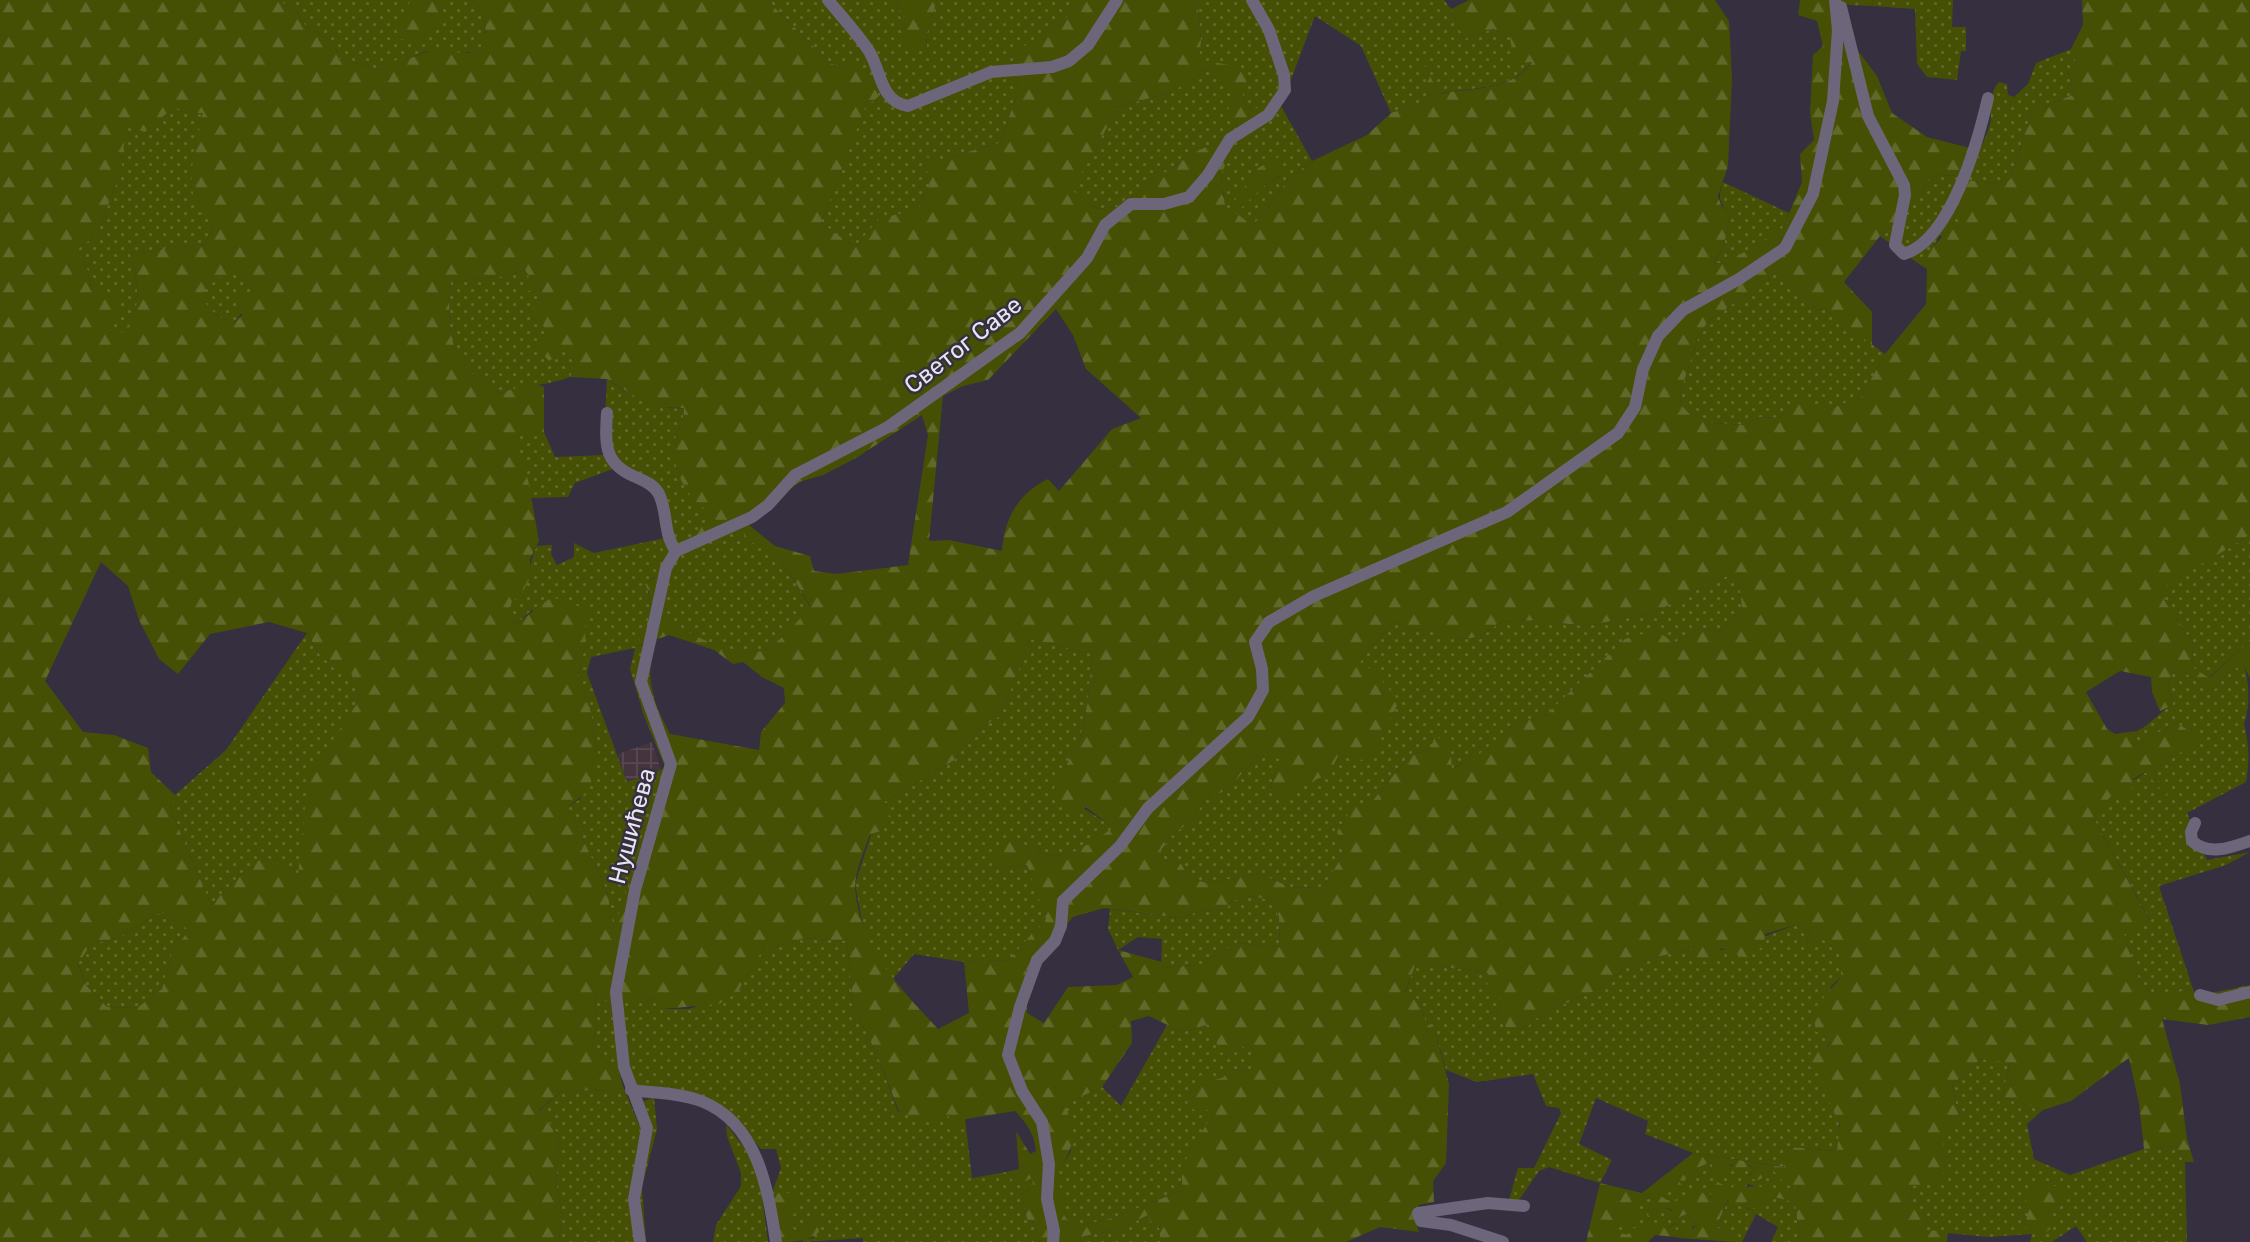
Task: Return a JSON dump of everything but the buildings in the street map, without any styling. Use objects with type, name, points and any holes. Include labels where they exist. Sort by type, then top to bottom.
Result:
[{"type":"street","points":[[828,0],[870,53],[886,92],[900,105],[908,106],[992,72],[1052,67],[1069,61],[1094,37],[1117,0]]},
{"type":"street","name":"Светог Саве","points":[[676,551],[699,538],[727,531],[752,517],[768,505],[795,475],[888,427],[1020,333],[1087,258],[1105,225],[1131,204],[1164,204],[1189,197],[1208,175],[1230,139],[1268,115],[1285,90],[1284,75],[1269,30],[1252,0]]},
{"type":"street","points":[[1837,0],[1868,116],[1904,186],[1905,195],[1895,245],[1904,254],[1920,246],[1950,207],[1988,98]]},
{"type":"street","points":[[1053,1242],[1055,1231],[1047,1199],[1049,1164],[1042,1122],[1022,1091],[1008,1055],[1020,1007],[1037,960],[1055,941],[1062,926],[1063,901],[1120,846],[1148,808],[1248,718],[1263,690],[1262,669],[1255,642],[1269,622],[1314,596],[1507,512],[1618,433],[1635,407],[1643,369],[1658,336],[1684,310],[1739,279],[1785,248],[1813,194],[1833,101],[1838,30],[1837,0]]},
{"type":"street","points":[[607,413],[605,442],[609,453],[619,470],[647,482],[659,493],[669,541],[676,551]]},
{"type":"street","name":"Нушићева","points":[[639,1242],[634,1199],[647,1128],[624,1067],[616,992],[635,890],[671,764],[641,682],[666,568],[676,551]]},
{"type":"street","points":[[2195,823],[2191,832],[2192,841],[2200,848],[2211,850],[2250,841]]},
{"type":"street","points":[[2200,995],[2218,1000],[2250,992]]},
{"type":"street","points":[[631,1090],[688,1097],[715,1108],[727,1118],[746,1138],[762,1168],[776,1242]]},
{"type":"street","points":[[1503,1242],[1451,1225],[1421,1221],[1418,1213],[1488,1203],[1524,1206]]},
{"type":"shaded area","points":[[652,742],[661,770],[627,782],[618,754]]},
{"type":"green space","points":[[0,0],[276,0],[296,9],[306,27],[334,43],[339,59],[382,70],[392,60],[407,59],[428,51],[469,53],[482,48],[481,41],[486,34],[483,11],[471,0],[767,0],[830,63],[842,68],[860,62],[879,96],[865,108],[821,223],[855,247],[880,218],[918,210],[931,179],[917,153],[935,161],[1000,143],[1017,94],[1015,52],[1065,20],[1079,0],[1192,0],[1198,6],[1201,42],[1199,59],[1238,67],[1248,77],[1242,92],[1247,109],[1281,106],[1274,117],[1236,126],[1227,112],[1236,89],[1221,86],[1214,73],[1197,70],[1196,77],[1170,93],[1119,106],[1072,190],[1096,209],[1117,207],[1190,155],[1220,140],[1227,161],[1221,175],[1226,213],[1258,168],[1279,157],[1282,175],[1265,185],[1236,213],[1253,226],[1289,179],[1312,161],[1367,135],[1391,113],[1431,100],[1420,56],[1439,94],[1489,87],[1513,79],[1523,72],[1532,62],[1514,63],[1510,37],[1493,29],[1464,39],[1451,9],[1469,0],[1715,0],[1729,21],[1732,78],[1728,166],[1718,196],[1721,205],[1730,214],[1724,246],[1714,262],[1725,264],[1783,228],[1802,182],[1800,154],[1814,140],[1810,113],[1813,55],[1823,46],[1817,21],[1798,15],[1800,0],[1873,0],[1872,6],[1831,4],[1853,44],[1877,76],[1892,113],[1927,137],[1978,150],[1978,160],[1971,163],[1965,180],[1993,183],[2010,180],[2032,111],[2075,94],[2068,72],[2077,64],[2071,49],[2083,25],[2082,0],[2250,0],[2250,535],[2166,586],[2164,600],[2193,644],[2192,667],[2209,678],[2250,641],[2250,678],[2243,664],[2227,674],[2214,690],[2175,667],[2168,683],[2173,705],[2160,711],[2152,692],[2151,677],[2120,671],[2086,692],[2107,729],[2115,734],[2137,731],[2134,745],[2177,723],[2201,739],[2153,771],[2170,799],[2145,772],[2133,779],[2132,797],[2112,795],[2093,817],[2150,921],[2124,934],[2139,980],[2156,997],[2193,989],[2196,996],[2250,985],[2250,1017],[2208,1025],[2162,1019],[2180,1084],[2187,1139],[2194,1162],[2185,1162],[2176,1146],[2144,1149],[2139,1104],[2129,1058],[2071,1101],[2043,1110],[2002,1097],[2010,1063],[1981,1059],[1952,1085],[1959,1117],[1943,1143],[1949,1164],[1937,1184],[1912,1186],[1910,1205],[1924,1220],[1917,1230],[1948,1231],[1947,1242],[1800,1242],[1795,1202],[1774,1197],[1751,1210],[1728,1200],[1716,1227],[1734,1235],[1736,1242],[1679,1238],[1687,1225],[1693,1229],[1697,1225],[1687,1214],[1672,1220],[1672,1210],[1664,1207],[1659,1217],[1648,1217],[1647,1211],[1655,1199],[1644,1194],[1635,1221],[1629,1226],[1624,1221],[1615,1224],[1615,1231],[1627,1235],[1634,1228],[1644,1228],[1651,1220],[1666,1229],[1676,1223],[1675,1237],[1655,1235],[1648,1242],[1586,1242],[1600,1183],[1642,1193],[1693,1153],[1784,1167],[1789,1147],[1837,1151],[1840,1125],[1826,1095],[1819,1070],[1810,1067],[1806,1059],[1817,1048],[1826,1050],[1831,1042],[1823,1033],[1816,1032],[1813,1010],[1841,977],[1841,952],[1821,938],[1806,946],[1810,932],[1795,925],[1765,934],[1764,945],[1748,959],[1721,948],[1710,964],[1697,958],[1691,949],[1648,959],[1626,968],[1599,989],[1541,1014],[1525,1029],[1506,1027],[1497,1015],[1502,999],[1487,987],[1488,973],[1416,963],[1405,992],[1420,1000],[1425,1020],[1435,1031],[1449,1084],[1446,1163],[1433,1181],[1434,1202],[1419,1205],[1414,1216],[1419,1232],[1380,1227],[1346,1242],[1160,1242],[1160,1227],[1153,1226],[1148,1215],[1120,1229],[1080,1237],[1081,1242],[1040,1242],[1033,1223],[1027,1219],[1022,1195],[1033,1185],[1032,1178],[1017,1185],[1006,1172],[1019,1169],[1016,1131],[1030,1154],[1036,1151],[1032,1135],[1023,1120],[1015,1111],[966,1119],[950,1131],[949,1116],[933,1122],[899,1112],[879,1059],[853,1005],[847,941],[804,938],[762,951],[737,993],[719,1004],[662,1009],[656,999],[611,1004],[595,995],[597,1021],[592,1046],[621,1079],[623,1086],[617,1090],[562,1091],[539,1110],[559,1135],[556,1182],[562,1215],[559,1242],[0,1242]],"holes":[[[174,107],[188,113],[203,113],[193,163],[192,190],[202,213],[214,222],[206,244],[130,253],[137,286],[136,306],[134,316],[120,334],[108,332],[119,312],[119,297],[91,286],[86,264],[76,251],[97,234],[121,171],[126,127],[145,132]],[[1938,175],[1959,176],[1953,203],[1962,223],[1956,227],[1946,217],[1936,231],[1942,237],[1929,251],[1922,266],[1927,269],[1926,304],[1885,354],[1861,397],[1827,410],[1806,399],[1788,408],[1779,418],[1760,417],[1746,425],[1712,423],[1688,412],[1681,405],[1680,393],[1699,335],[1707,323],[1777,271],[1816,309],[1826,310],[1872,345],[1872,312],[1844,282],[1880,236],[1893,225],[1910,190],[1916,196],[1923,191],[1927,180]],[[525,270],[529,276],[525,283],[526,292],[540,287],[542,299],[533,307],[546,334],[536,347],[549,361],[567,349],[575,367],[570,377],[607,379],[652,407],[684,408],[675,440],[674,459],[686,488],[705,509],[705,522],[680,551],[743,528],[746,546],[758,541],[780,558],[811,607],[767,649],[737,651],[708,642],[670,620],[661,613],[668,584],[655,577],[645,584],[650,599],[649,616],[644,633],[635,647],[669,635],[714,650],[733,664],[743,662],[762,677],[784,688],[785,703],[761,732],[759,750],[670,734],[658,710],[644,716],[665,767],[661,770],[657,797],[614,929],[607,891],[568,807],[589,790],[598,754],[589,702],[578,675],[585,646],[586,609],[552,597],[516,624],[508,618],[512,601],[520,596],[531,577],[530,559],[539,541],[529,484],[514,433],[544,432],[544,387],[533,383],[500,393],[471,372],[461,360],[451,334],[451,282],[505,276]],[[243,273],[254,292],[240,296],[238,307],[242,315],[235,323],[218,317],[201,298],[213,282]],[[1056,309],[1073,335],[1086,369],[1141,418],[1112,429],[1059,491],[1048,479],[1021,499],[1010,517],[1002,551],[949,540],[929,541],[943,396],[963,386],[988,380]],[[922,415],[928,435],[908,565],[837,574],[814,571],[810,556],[775,546],[749,525],[799,482],[823,475],[856,458]],[[101,562],[128,586],[139,620],[159,659],[178,674],[210,634],[269,622],[307,633],[320,655],[340,674],[351,672],[359,701],[308,776],[298,877],[265,856],[243,872],[211,905],[170,808],[175,795],[151,772],[148,748],[114,735],[83,732],[45,681]],[[1738,573],[1742,608],[1722,632],[1701,628],[1674,643],[1656,630],[1625,639],[1546,715],[1514,724],[1477,756],[1452,769],[1450,744],[1435,736],[1430,750],[1411,754],[1370,804],[1354,804],[1337,832],[1344,853],[1323,888],[1290,887],[1260,874],[1206,883],[1189,877],[1181,864],[1163,860],[1161,850],[1174,833],[1192,821],[1205,800],[1227,790],[1259,755],[1280,759],[1271,784],[1273,796],[1285,801],[1299,787],[1329,774],[1339,754],[1370,762],[1399,701],[1372,669],[1360,665],[1362,657],[1394,622],[1413,630],[1430,629],[1457,639],[1480,637],[1501,622],[1537,620],[1585,626],[1654,613],[1713,581]],[[1030,639],[1092,654],[1088,701],[1080,739],[1054,789],[1069,816],[1086,807],[1113,828],[1074,852],[1063,855],[1041,853],[1010,838],[988,854],[1002,868],[1027,865],[1047,922],[1035,930],[1009,960],[964,962],[969,1013],[938,1029],[883,965],[864,929],[858,909],[855,881],[870,834],[882,831],[891,817],[881,804],[956,759],[964,739],[1001,715]],[[1250,896],[1271,900],[1279,917],[1280,947],[1239,943],[1216,954],[1205,964],[1162,968],[1162,962],[1118,950],[1133,977],[1117,985],[1068,987],[1044,1023],[1027,1013],[1026,971],[1073,917],[1104,908],[1180,918],[1200,911],[1226,909],[1232,901]],[[161,912],[189,930],[172,953],[162,989],[137,1008],[107,1007],[86,985],[78,964],[91,944],[118,938]],[[1149,1016],[1182,1032],[1210,1024],[1220,1052],[1229,1056],[1247,1044],[1258,1053],[1251,1070],[1241,1072],[1233,1069],[1222,1078],[1209,1081],[1201,1075],[1197,1078],[1200,1084],[1190,1093],[1187,1104],[1194,1110],[1203,1108],[1213,1113],[1181,1168],[1183,1190],[1113,1218],[1074,1227],[1061,1212],[1065,1204],[1059,1189],[1059,1171],[1069,1153],[1072,1138],[1065,1104],[1102,1087],[1132,1043],[1131,1021]],[[1711,1162],[1713,1168],[1708,1174],[1724,1175],[1731,1164],[1741,1172],[1749,1165],[1755,1169],[1747,1178],[1759,1180],[1774,1171],[1785,1185],[1799,1187],[1797,1192],[1789,1192],[1754,1186],[1741,1189],[1739,1183],[1731,1188],[1717,1182],[1710,1186],[1711,1197],[1697,1190],[1674,1201],[1659,1194],[1662,1191],[1688,1191],[1678,1181],[1700,1176],[1697,1168]]]},
{"type":"green space","points":[[276,0],[471,0],[483,11],[486,35],[483,47],[478,51],[426,51],[382,70],[339,59],[334,43],[306,27],[296,9]]},
{"type":"green space","points":[[411,0],[445,0],[440,10],[442,20],[414,43],[398,38],[397,23]]},
{"type":"green space","points":[[767,0],[897,0],[900,15],[927,47],[926,36],[937,0],[1079,0],[1065,20],[1016,52],[1017,94],[1000,143],[935,161],[918,154],[931,179],[918,211],[880,218],[855,247],[821,223],[865,107],[879,96],[860,63],[842,68],[830,63]]},
{"type":"green space","points":[[897,0],[937,0],[926,36],[927,47],[913,52],[906,46]]},
{"type":"green space","points":[[1192,0],[1444,0],[1451,9],[1464,39],[1493,29],[1510,37],[1532,61],[1523,71],[1502,83],[1438,94],[1422,61],[1431,100],[1391,113],[1361,46],[1315,16],[1281,106],[1312,161],[1289,179],[1253,226],[1235,213],[1265,185],[1281,176],[1275,159],[1226,214],[1221,174],[1227,161],[1190,155],[1117,207],[1096,209],[1071,190],[1119,106],[1170,93],[1197,70],[1215,73],[1237,89],[1236,126],[1275,116],[1280,107],[1247,109],[1242,92],[1198,59],[1201,42],[1198,6]]},
{"type":"green space","points":[[1873,0],[1953,0],[1952,27],[1966,27],[1966,51],[1961,51],[1957,80],[1927,77],[1917,64],[1915,9],[1872,6]]},
{"type":"green space","points":[[2071,49],[2077,64],[2068,73],[2075,94],[2032,111],[2010,180],[1993,183],[1964,180],[1987,132],[1993,94],[1999,82],[2007,84],[2008,95],[2014,97],[2028,84],[2036,63]]},
{"type":"green space","points":[[174,106],[188,113],[204,113],[196,144],[214,222],[206,244],[130,253],[137,286],[136,306],[134,316],[120,335],[107,331],[119,312],[91,286],[86,264],[75,251],[97,234],[121,171],[125,126],[145,132]]},
{"type":"green space","points":[[1938,175],[1960,176],[1962,223],[1956,227],[1947,218],[1922,266],[1880,236],[1893,225],[1909,189],[1923,191],[1927,180]]},
{"type":"green space","points":[[1723,182],[1789,213],[1783,228],[1726,264],[1714,263],[1724,246],[1730,214],[1720,199]]},
{"type":"green space","points":[[525,270],[529,276],[526,291],[540,287],[542,299],[533,308],[541,319],[546,334],[567,348],[575,367],[570,377],[500,393],[471,372],[455,348],[450,319],[451,282],[505,276]]},
{"type":"green space","points":[[1777,271],[1816,309],[1826,310],[1885,354],[1861,397],[1827,410],[1788,408],[1779,418],[1760,417],[1746,425],[1712,423],[1688,412],[1681,405],[1680,393],[1699,335],[1707,323]]},
{"type":"green space","points":[[228,273],[243,273],[254,292],[235,323],[218,317],[200,298],[210,282]]},
{"type":"green space","points":[[607,379],[634,396],[654,404],[684,408],[675,440],[675,458],[687,488],[705,509],[705,523],[682,549],[744,528],[780,558],[811,608],[767,649],[751,653],[737,651],[694,635],[661,613],[668,584],[654,577],[645,584],[650,599],[649,616],[645,633],[637,647],[657,640],[650,675],[658,710],[644,716],[630,669],[635,648],[591,657],[587,673],[627,782],[661,770],[657,797],[614,931],[607,891],[568,807],[580,799],[598,754],[589,702],[578,675],[585,646],[532,610],[516,624],[508,618],[512,601],[527,583],[537,546],[552,545],[551,554],[557,565],[574,557],[574,543],[594,553],[665,538],[652,494],[638,482],[613,469],[575,483],[568,497],[531,498],[513,432],[544,432],[555,457],[603,455]]},
{"type":"green space","points":[[2250,535],[2250,641],[2208,678],[2192,667],[2193,644],[2164,600],[2165,586]]},
{"type":"green space","points":[[1738,572],[1742,608],[1722,632],[1701,628],[1674,643],[1625,639],[1546,715],[1514,724],[1478,756],[1451,769],[1430,750],[1411,754],[1370,804],[1354,805],[1337,832],[1344,853],[1323,888],[1290,887],[1260,874],[1206,883],[1189,877],[1180,864],[1163,860],[1161,850],[1174,833],[1192,821],[1205,800],[1227,790],[1259,755],[1281,758],[1271,784],[1273,796],[1328,774],[1362,657],[1394,622],[1413,630],[1430,629],[1458,639],[1480,637],[1501,622],[1537,620],[1585,626],[1654,613],[1713,581]]},
{"type":"green space","points":[[307,633],[320,655],[351,671],[359,701],[337,742],[319,786],[306,832],[298,878],[243,872],[211,905],[170,808],[175,795],[226,750]]},
{"type":"green space","points":[[1030,639],[1092,654],[1088,701],[1080,739],[1054,789],[1114,828],[1086,846],[1064,855],[1041,853],[1010,838],[1002,868],[1027,865],[1048,922],[1035,930],[1009,960],[964,962],[914,954],[892,980],[865,937],[855,884],[881,804],[956,759],[964,739],[1001,715]]},
{"type":"green space","points":[[2243,663],[2248,694],[2244,724],[2248,753],[2246,782],[2187,813],[2207,860],[2250,852],[2226,865],[2159,886],[2193,989],[2156,997],[2139,980],[2124,934],[2150,920],[2093,817],[2112,794],[2146,772],[2166,795],[2153,771],[2200,739],[2177,723],[2134,745],[2137,731],[2173,705],[2168,683],[2175,667],[2214,690],[2227,674]]},
{"type":"green space","points":[[1250,896],[1271,900],[1279,917],[1280,947],[1239,943],[1216,954],[1205,964],[1161,968],[1162,939],[1138,937],[1118,950],[1108,929],[1110,909],[1180,918],[1200,911],[1226,909],[1232,901]]},
{"type":"green space","points":[[161,912],[190,930],[172,953],[162,989],[138,1008],[107,1007],[86,985],[78,963],[91,944],[118,938]]},
{"type":"green space","points":[[1795,925],[1810,932],[1806,945],[1821,938],[1841,952],[1841,977],[1831,986],[1823,1033],[1831,1041],[1821,1065],[1823,1084],[1840,1127],[1837,1151],[1790,1147],[1785,1167],[1693,1153],[1645,1134],[1648,1121],[1596,1098],[1579,1144],[1612,1160],[1600,1183],[1549,1167],[1539,1171],[1519,1200],[1509,1200],[1518,1168],[1534,1168],[1561,1113],[1559,1108],[1546,1106],[1533,1074],[1477,1082],[1446,1070],[1435,1031],[1425,1020],[1420,1000],[1405,993],[1416,963],[1488,973],[1502,999],[1497,1015],[1506,1027],[1525,1029],[1541,1014],[1599,989],[1626,968],[1648,959],[1691,949],[1729,950]]},
{"type":"green space","points":[[804,938],[847,941],[853,1005],[879,1059],[898,1112],[950,1116],[950,1130],[965,1119],[972,1178],[1006,1172],[1017,1185],[1032,1177],[1033,1185],[1022,1195],[1027,1219],[1033,1223],[1040,1242],[863,1242],[863,1238],[803,1242],[803,1239],[814,1238],[815,1216],[798,1232],[788,1226],[796,1193],[772,1193],[781,1168],[776,1149],[761,1149],[735,1120],[716,1105],[633,1087],[621,1002],[656,999],[662,1009],[689,1009],[737,993],[761,951]]},
{"type":"green space","points":[[595,995],[611,1004],[621,1079],[592,1046],[597,1021]]},
{"type":"green space","points":[[1210,1024],[1229,1056],[1247,1044],[1259,1053],[1251,1070],[1241,1072],[1233,1069],[1222,1079],[1200,1084],[1203,1107],[1213,1113],[1183,1190],[1113,1218],[1074,1227],[1060,1212],[1059,1171],[1071,1151],[1065,1104],[1102,1087],[1121,1106],[1167,1025],[1182,1032]]},
{"type":"green space","points":[[1981,1059],[2010,1062],[2002,1097],[2043,1110],[2027,1124],[2034,1159],[2070,1175],[2144,1149],[2176,1146],[2185,1162],[2187,1242],[2087,1242],[2076,1226],[2052,1242],[2030,1242],[2032,1234],[1988,1237],[1917,1230],[1910,1205],[1912,1185],[1959,1117],[1952,1085]]},
{"type":"green space","points":[[623,1086],[639,1125],[642,1102],[654,1097],[657,1129],[642,1187],[646,1242],[559,1242],[562,1215],[556,1182],[559,1135],[539,1111],[562,1091],[617,1090]]},
{"type":"green space","points":[[726,1124],[752,1158],[759,1173],[768,1242],[713,1242],[716,1225],[741,1186],[741,1173],[727,1136]]},
{"type":"green space","points":[[1711,1162],[1713,1168],[1708,1174],[1743,1165],[1755,1169],[1747,1177],[1759,1180],[1774,1170],[1780,1177],[1799,1186],[1797,1192],[1791,1192],[1748,1184],[1744,1189],[1677,1202],[1666,1200],[1658,1194],[1662,1191],[1687,1191],[1677,1181],[1700,1176],[1697,1168]]},
{"type":"green space","points":[[2038,1183],[2062,1187],[2064,1198],[2048,1215],[2052,1228],[2040,1236],[2025,1232],[2028,1208],[2024,1195]]},
{"type":"green space","points":[[772,1193],[797,1193],[796,1212],[790,1218],[788,1226],[798,1232],[816,1215],[819,1232],[805,1240],[777,1242]]},
{"type":"green space","points":[[1643,1194],[1656,1199],[1647,1211],[1664,1207],[1682,1216],[1687,1214],[1697,1225],[1684,1231],[1679,1238],[1675,1237],[1675,1223],[1666,1229],[1644,1228],[1627,1236],[1615,1231],[1615,1224],[1633,1212],[1640,1204]]},
{"type":"green space","points":[[1774,1197],[1795,1202],[1800,1242],[1771,1242],[1778,1227],[1756,1214],[1742,1242],[1736,1242],[1734,1235],[1716,1227],[1729,1199],[1750,1210]]},
{"type":"green space","points":[[1148,1215],[1160,1230],[1160,1242],[1081,1242],[1080,1237],[1120,1229]]}]
